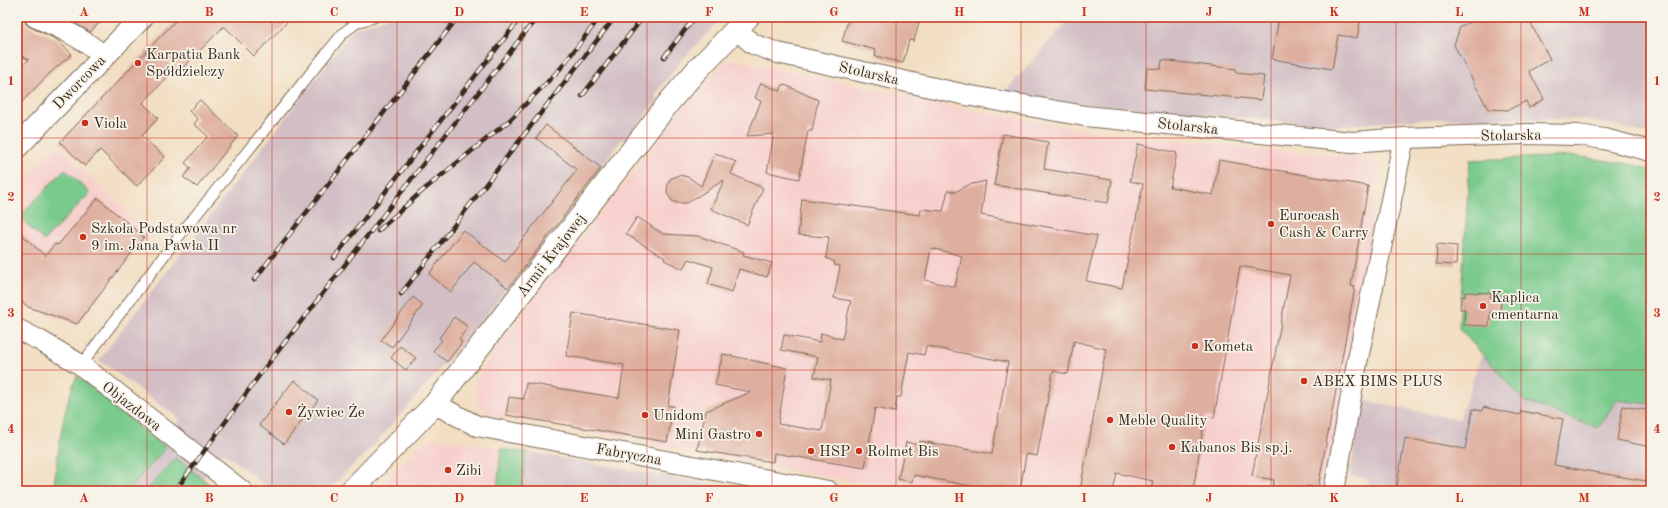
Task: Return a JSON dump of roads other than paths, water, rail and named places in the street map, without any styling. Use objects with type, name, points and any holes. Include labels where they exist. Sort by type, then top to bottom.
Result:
[{"type":"street","points":[[35,17],[73,33],[89,43],[104,56]]},
{"type":"street","name":"Dworcowa","points":[[17,147],[142,17]]},
{"type":"street","name":"Stolarska","points":[[742,23],[753,44],[778,54],[966,95],[1077,114],[1352,142],[1404,138],[1527,134],[1578,135],[1604,139],[1651,151]]},
{"type":"street","name":"Armii Krajowej","points":[[351,491],[435,404],[670,102],[696,71],[742,23]]},
{"type":"street","points":[[1334,491],[1357,363],[1404,138]]},
{"type":"street","name":"Objazdowa","points":[[17,329],[40,340],[81,365],[242,491]]},
{"type":"street","name":"Fabryczna","points":[[435,404],[477,426],[755,484],[828,491]]},
{"type":"lane","points":[[81,365],[175,241],[339,38],[358,22],[375,17]]},
{"type":"railway","points":[[254,280],[458,17]]},
{"type":"railway","points":[[334,258],[521,17]]},
{"type":"railway","points":[[175,491],[261,373],[537,17]]},
{"type":"railway","points":[[378,231],[421,192],[510,120],[560,69],[600,17]]},
{"type":"railway","points":[[401,294],[615,17]]},
{"type":"railway","points":[[582,96],[643,17]]},
{"type":"railway","points":[[664,57],[695,17]]},
{"type":"place","name":"Karpatia Bank Spółdzielczy","points":[[138,63]]},
{"type":"place","name":"Viola","points":[[85,123]]},
{"type":"place","name":"Eurocash Cash & Carry","points":[[1271,224]]},
{"type":"place","name":"Szkoła Podstawowa nr 9 im. Jana Pawła II","points":[[83,237]]},
{"type":"place","name":"Kaplica cmentarna","points":[[1483,306]]},
{"type":"place","name":"Kometa","points":[[1195,346]]},
{"type":"place","name":"ABEX BIMS PLUS","points":[[1304,381]]},
{"type":"place","name":"Żywiec Że","points":[[289,412]]},
{"type":"place","name":"Unidom","points":[[645,415]]},
{"type":"place","name":"Meble Quality","points":[[1110,420]]},
{"type":"place","name":"Mini Gastro","points":[[759,434]]},
{"type":"place","name":"Kabanos Bis sp.j.","points":[[1172,447]]},
{"type":"place","name":"HSP","points":[[811,451]]},
{"type":"place","name":"Rolmet Bis","points":[[859,451]]},
{"type":"place","name":"Zibi","points":[[448,470]]}]
